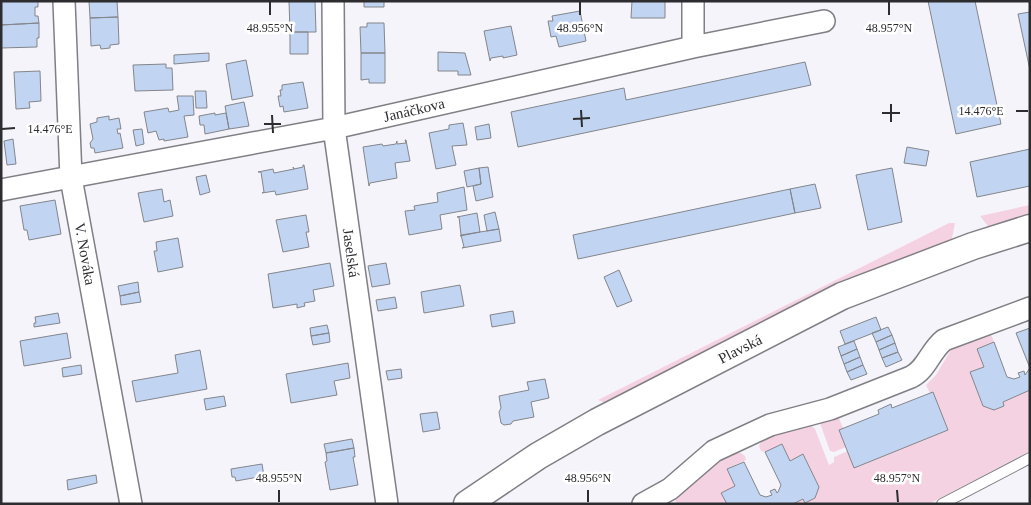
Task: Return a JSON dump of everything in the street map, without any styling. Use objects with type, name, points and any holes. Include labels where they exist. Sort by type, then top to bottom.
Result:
[{"type":"street","name":"V. Nováka","points":[[64,1],[71,178],[130,504]]},
{"type":"street","name":"Jaselská","points":[[333,1],[334,128],[387,504]]},
{"type":"street","points":[[692,1],[693,47]]},
{"type":"street","name":"Janáčkova","points":[[1,190],[334,128],[693,47],[824,20]]},
{"type":"street","name":"Plavská","points":[[468,504],[538,456],[597,422],[842,296],[973,246],[1030,228]]},
{"type":"street","points":[[643,504],[670,489],[714,451],[770,425],[830,409],[911,377],[926,366],[937,346],[944,340],[1030,308]]},
{"type":"lane","points":[[942,504],[1030,458]]},
{"type":"shaded area","points":[[1030,205],[1030,219],[991,230],[980,216]]},
{"type":"shaded area","points":[[949,223],[955,223],[951,243],[611,405],[598,400]]},
{"type":"shaded area","points":[[990,332],[994,342],[977,349],[984,367],[970,372],[983,406],[994,410],[1004,406],[1003,402],[1030,390],[1030,451],[929,504],[793,504],[803,499],[805,503],[819,487],[804,455],[790,461],[782,444],[765,452],[761,451],[759,446],[761,442],[776,434],[810,424],[815,429],[829,465],[834,462],[834,457],[848,451],[854,467],[947,430],[926,385],[936,375],[952,348]]},
{"type":"shaded area","points":[[838,416],[843,428],[839,430],[846,447],[834,452],[830,451],[820,423]]},
{"type":"shaded area","points":[[735,453],[741,453],[745,456],[746,460],[727,469],[735,486],[722,493],[727,504],[677,504],[675,499],[696,480],[718,462]]},
{"type":"building","points":[[1,1],[38,1],[38,7],[35,7],[35,16],[38,16],[39,23],[1,25]]},
{"type":"building","points":[[89,1],[117,1],[118,17],[90,18]]},
{"type":"building","points":[[289,1],[315,1],[316,32],[290,32]]},
{"type":"building","points":[[364,1],[384,1],[384,7],[364,7]]},
{"type":"building","points":[[632,1],[665,1],[665,18],[631,18]]},
{"type":"building","points":[[928,1],[975,1],[1001,124],[956,134]]},
{"type":"building","points":[[580,11],[586,41],[559,47],[556,36],[551,37],[548,21],[553,21],[552,16]]},
{"type":"building","points":[[1030,12],[1030,70],[1018,14]]},
{"type":"building","points":[[118,17],[119,44],[101,49],[100,45],[91,46],[90,18]]},
{"type":"building","points":[[39,23],[37,47],[1,48],[1,25]]},
{"type":"building","points":[[367,23],[384,23],[385,53],[361,53],[360,27],[367,27]]},
{"type":"building","points":[[511,26],[517,55],[491,58],[490,61],[484,31]]},
{"type":"building","points":[[290,32],[308,32],[308,54],[290,54]]},
{"type":"building","points":[[438,52],[465,53],[471,75],[458,75],[458,71],[438,71]]},
{"type":"building","points":[[209,53],[209,61],[174,64],[174,55]]},
{"type":"building","points":[[361,53],[385,53],[385,83],[369,83],[369,79],[361,80]]},
{"type":"building","points":[[246,60],[253,96],[232,100],[226,64]]},
{"type":"building","points":[[805,62],[811,85],[518,147],[511,112],[624,88],[626,100]]},
{"type":"building","points":[[166,64],[166,68],[172,68],[173,90],[135,91],[133,65]]},
{"type":"building","points":[[40,71],[41,101],[29,102],[30,108],[16,109],[14,72]]},
{"type":"building","points":[[303,82],[308,108],[284,112],[283,106],[280,107],[278,96],[281,96],[280,90],[282,90],[282,85]]},
{"type":"building","points":[[195,91],[206,91],[207,108],[196,108]]},
{"type":"building","points":[[177,96],[193,96],[194,115],[184,116],[188,137],[164,141],[164,139],[159,140],[156,131],[148,133],[144,112],[168,108],[169,112],[179,110]]},
{"type":"building","points":[[244,102],[249,126],[229,129],[225,106]]},
{"type":"building","points":[[215,113],[215,115],[226,113],[229,129],[205,134],[204,125],[200,125],[199,116]]},
{"type":"building","points":[[109,116],[109,120],[119,118],[121,129],[117,129],[118,134],[120,133],[123,148],[95,153],[90,143],[93,139],[90,124],[97,122],[97,118]]},
{"type":"building","points":[[463,123],[467,145],[452,146],[456,165],[436,169],[429,133],[449,129],[449,125]]},
{"type":"building","points":[[489,124],[491,138],[477,140],[475,127]]},
{"type":"building","points":[[142,129],[144,144],[136,146],[133,130]]},
{"type":"building","points":[[13,139],[16,164],[7,165],[4,141]]},
{"type":"building","points":[[406,140],[410,161],[395,163],[397,178],[370,183],[369,186],[363,147],[396,144],[397,141],[397,144],[406,143]]},
{"type":"building","points":[[907,147],[929,151],[926,166],[904,163]]},
{"type":"building","points":[[1030,149],[1030,186],[977,197],[970,162]]},
{"type":"building","points":[[304,165],[308,189],[276,195],[275,191],[262,193],[264,192],[261,172],[258,172],[273,169],[274,173],[303,167]]},
{"type":"building","points":[[488,167],[493,197],[476,201],[473,186],[481,184],[479,168]]},
{"type":"building","points":[[479,168],[481,184],[467,187],[464,171]]},
{"type":"building","points":[[892,168],[902,222],[868,230],[856,175]]},
{"type":"building","points":[[206,175],[210,192],[200,195],[196,177]]},
{"type":"building","points":[[815,184],[821,208],[795,213],[790,189]]},
{"type":"building","points":[[464,187],[467,210],[440,215],[442,229],[409,235],[405,211],[415,210],[414,206],[438,202],[437,193]]},
{"type":"building","points":[[162,189],[164,202],[170,200],[173,216],[144,222],[138,193]]},
{"type":"building","points":[[790,189],[795,213],[578,259],[573,235]]},
{"type":"building","points":[[55,200],[61,234],[29,240],[27,230],[24,230],[20,206]]},
{"type":"building","points":[[495,212],[499,229],[487,231],[484,215]]},
{"type":"building","points":[[477,213],[480,232],[460,236],[459,217],[457,217]]},
{"type":"building","points":[[306,215],[309,232],[306,232],[309,247],[283,252],[276,220]]},
{"type":"building","points":[[499,229],[501,241],[462,248],[464,247],[461,235]]},
{"type":"building","points":[[178,238],[183,267],[158,272],[154,251],[157,251],[156,242]]},
{"type":"building","points":[[330,263],[334,286],[313,290],[315,301],[304,303],[305,306],[297,308],[297,304],[273,308],[268,274]]},
{"type":"building","points":[[386,263],[390,284],[372,287],[368,266]]},
{"type":"building","points":[[619,270],[632,301],[617,307],[604,277]]},
{"type":"building","points":[[138,282],[139,292],[120,296],[118,286]]},
{"type":"building","points":[[460,285],[464,306],[424,313],[421,292]]},
{"type":"building","points":[[139,292],[141,302],[121,305],[120,296]]},
{"type":"building","points":[[395,297],[397,308],[378,311],[376,300]]},
{"type":"building","points":[[513,311],[515,323],[492,327],[490,315]]},
{"type":"building","points":[[58,313],[60,323],[34,327],[34,323],[36,323],[35,317]]},
{"type":"building","points":[[876,317],[881,330],[845,344],[840,331]]},
{"type":"building","points":[[327,325],[329,333],[311,336],[310,328]]},
{"type":"building","points":[[888,327],[892,335],[876,342],[872,333]]},
{"type":"building","points":[[1030,328],[1030,368],[1016,333]]},
{"type":"building","points":[[67,333],[71,358],[24,366],[20,341]]},
{"type":"building","points":[[329,333],[330,342],[313,345],[311,336]]},
{"type":"building","points":[[892,335],[895,343],[879,350],[876,342]]},
{"type":"building","points":[[854,341],[857,349],[841,356],[838,347]]},
{"type":"building","points":[[994,342],[1007,377],[1014,379],[1020,377],[1018,373],[1024,371],[1025,375],[1030,368],[1030,390],[1003,402],[1004,406],[994,410],[983,406],[970,372],[984,367],[977,349]]},
{"type":"building","points":[[895,343],[898,352],[882,358],[879,350]]},
{"type":"building","points":[[857,349],[860,357],[844,364],[841,356]]},
{"type":"building","points":[[200,350],[207,389],[136,402],[132,381],[178,373],[175,355]]},
{"type":"building","points":[[898,352],[902,360],[886,367],[882,358]]},
{"type":"building","points":[[860,357],[863,365],[847,372],[844,364]]},
{"type":"building","points":[[348,363],[350,378],[334,381],[337,395],[291,403],[286,374]]},
{"type":"building","points":[[81,365],[82,374],[63,377],[62,368]]},
{"type":"building","points":[[863,365],[867,374],[851,380],[847,372]]},
{"type":"building","points":[[401,369],[402,378],[388,380],[386,371]]},
{"type":"building","points":[[545,379],[549,398],[531,402],[534,417],[513,421],[511,424],[504,425],[501,423],[499,396],[529,390],[527,382]]},
{"type":"building","points":[[933,392],[948,430],[854,468],[839,430],[879,414],[878,410],[891,404],[892,408]]},
{"type":"building","points":[[224,396],[226,406],[206,410],[204,399]]},
{"type":"building","points":[[437,412],[440,429],[423,432],[420,414]]},
{"type":"building","points":[[352,439],[354,448],[326,453],[324,444]]},
{"type":"building","points":[[782,444],[790,461],[803,454],[819,487],[815,498],[805,503],[803,499],[793,504],[727,504],[721,493],[735,486],[727,469],[744,462],[760,495],[766,497],[772,495],[770,491],[775,489],[778,492],[781,485],[765,452]]},
{"type":"building","points":[[354,448],[355,457],[353,457],[358,485],[330,490],[325,462],[327,461],[326,453]]},
{"type":"building","points":[[262,464],[264,476],[236,481],[235,477],[232,477],[231,469]]},
{"type":"building","points":[[96,475],[97,483],[68,490],[67,480]]}]
